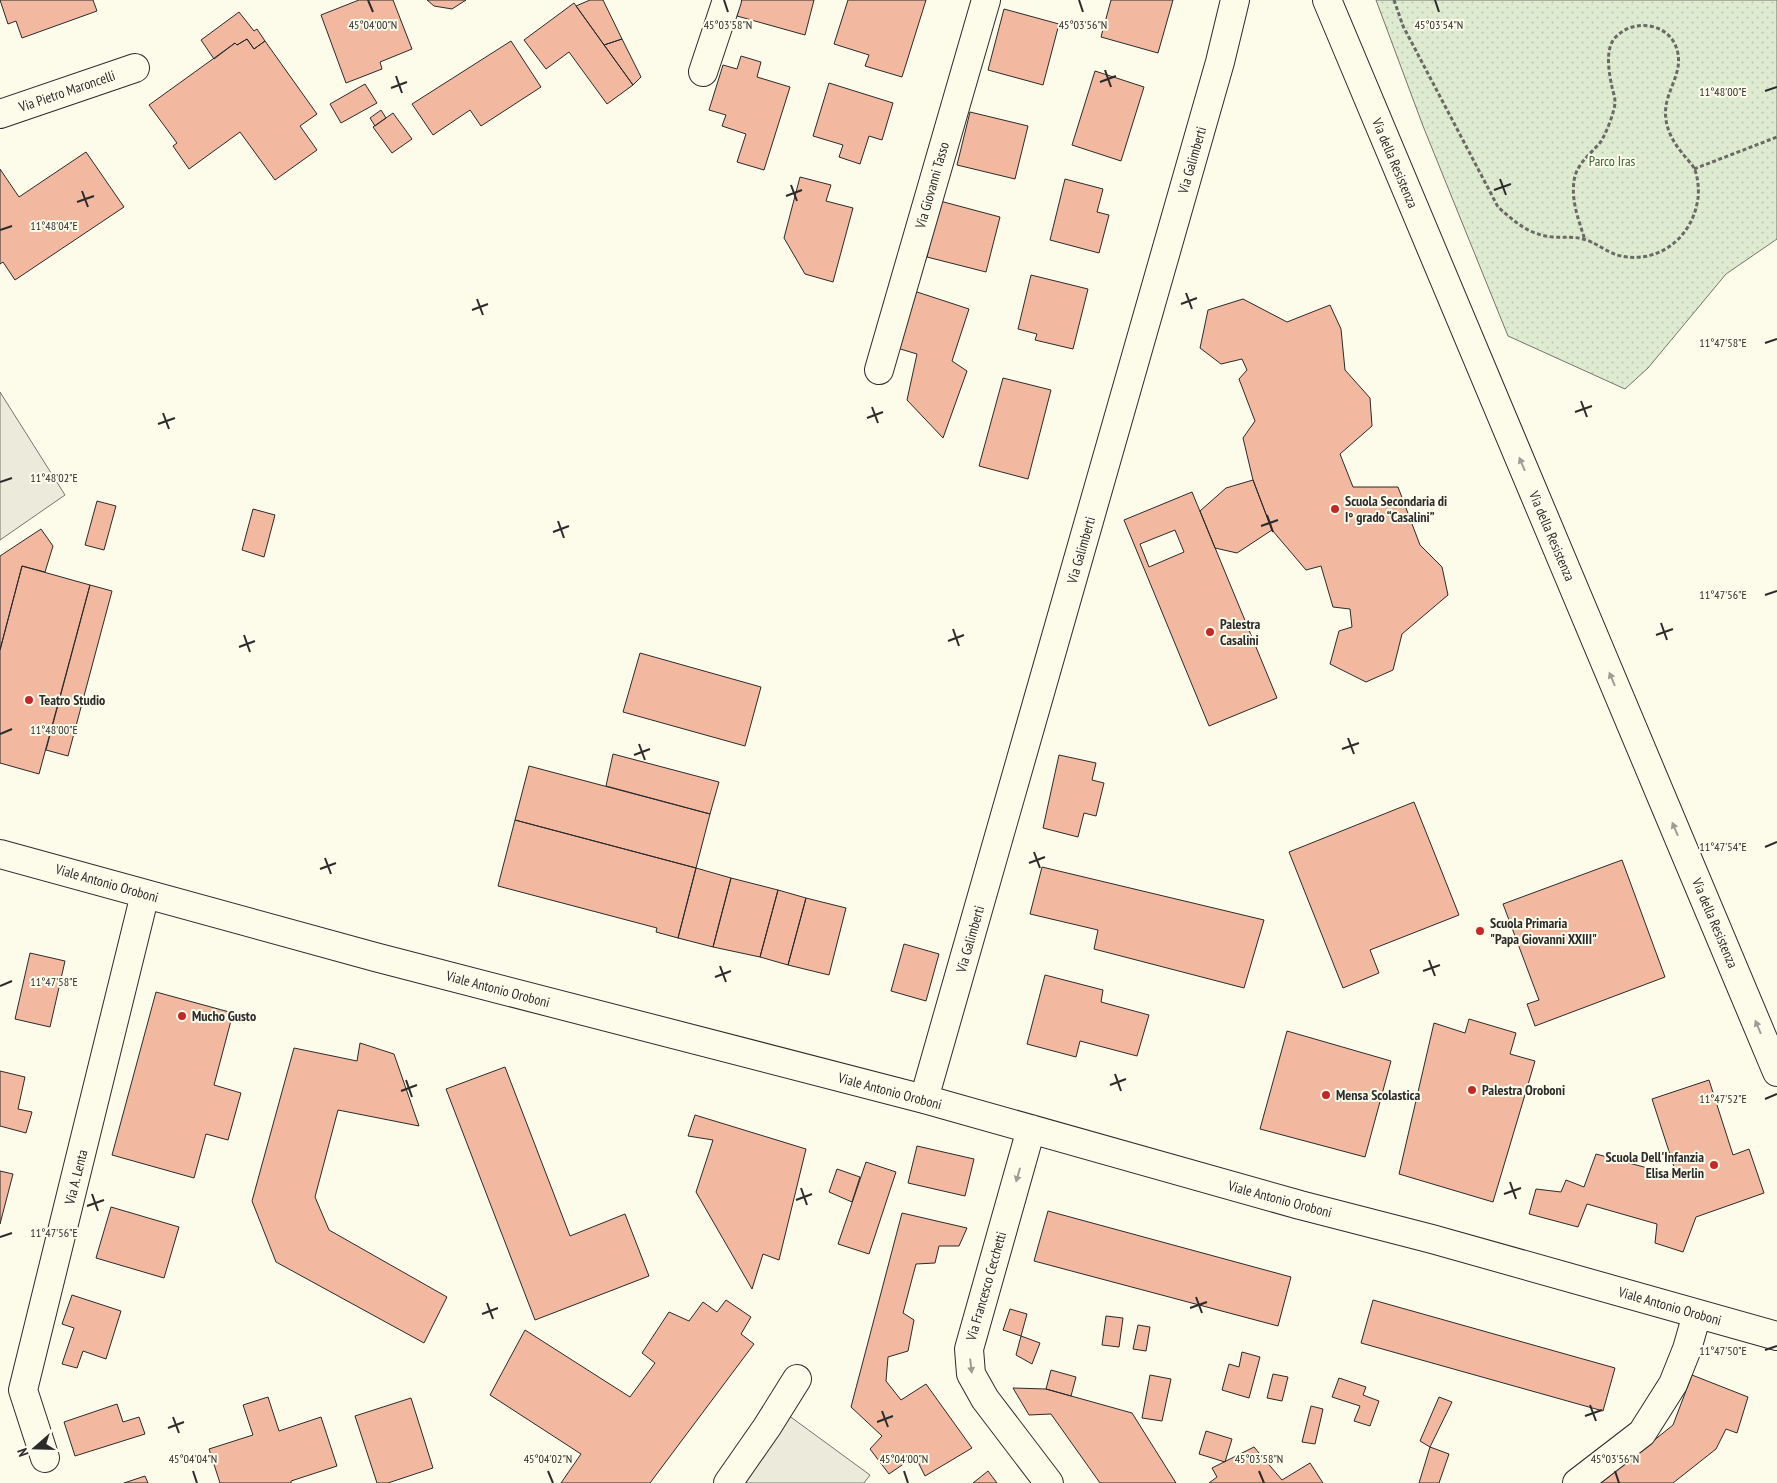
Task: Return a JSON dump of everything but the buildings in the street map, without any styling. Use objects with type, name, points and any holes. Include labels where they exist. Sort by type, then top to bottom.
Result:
[{"type":"street","points":[[704,72],[727,0]]},
{"type":"street","name":"Via Giovanni Tasso","points":[[879,370],[986,0]]},
{"type":"street","name":"Via Galimberti","points":[[924,1099],[1220,62],[1236,0]]},
{"type":"street","name":"Via della Resistenza","points":[[1323,4],[1777,1072]]},
{"type":"street","name":"Via Pietro Maroncelli","points":[[0,114],[135,68]]},
{"type":"street","name":"Viale Antonio Oroboni","points":[[0,854],[375,957],[924,1099],[1300,1205],[1416,1234],[1777,1336]]},
{"type":"street","name":"Via A. Lenta","points":[[45,1458],[23,1390],[145,894]]},
{"type":"street","name":"Via Francesco Cecchetti","points":[[1031,1129],[969,1349],[971,1374],[985,1399],[1049,1483]]},
{"type":"street","points":[[1577,1483],[1642,1433],[1673,1384],[1687,1350],[1697,1314]]},
{"type":"street","points":[[728,1483],[767,1427],[797,1379]]},
{"type":"path","points":[[1394,0],[1403,26],[1498,207],[1522,228],[1552,237],[1572,237],[1585,240],[1629,258],[1643,257],[1660,252],[1672,245],[1685,233],[1694,216],[1698,197],[1694,169],[1676,145],[1666,122],[1666,106],[1678,68],[1678,53],[1672,38],[1662,30],[1650,25],[1637,25],[1624,31],[1613,40],[1609,56],[1609,73],[1615,102],[1612,115],[1600,142],[1580,165],[1574,179],[1577,216],[1585,240]]},
{"type":"path","points":[[1694,169],[1777,136]]},
{"type":"green space","name":"Parco Iras","points":[[1376,0],[1777,0],[1777,239],[1726,274],[1648,368],[1625,389],[1508,336],[1423,126]]},
{"type":"shaded area","points":[[0,392],[65,495],[0,540]]},
{"type":"shaded area","points":[[788,1415],[870,1475],[864,1483],[740,1483]]},
{"type":"place","name":"Scuola Secondaria di I° grado “Casalini”","points":[[1335,509]]},
{"type":"place","name":"Palestra Casalini","points":[[1210,632]]},
{"type":"place","name":"Teatro Studio","points":[[29,700]]},
{"type":"place","name":"Scuola Primaria \"Papa Giovanni XXIII\"","points":[[1480,931]]},
{"type":"place","name":"Mucho Gusto","points":[[182,1016]]},
{"type":"place","name":"Palestra Oroboni","points":[[1472,1090]]},
{"type":"place","name":"Mensa Scolastica","points":[[1326,1095]]},
{"type":"place","name":"Scuola Dell'Infanzia Elisa Merlin","points":[[1714,1165]]}]
